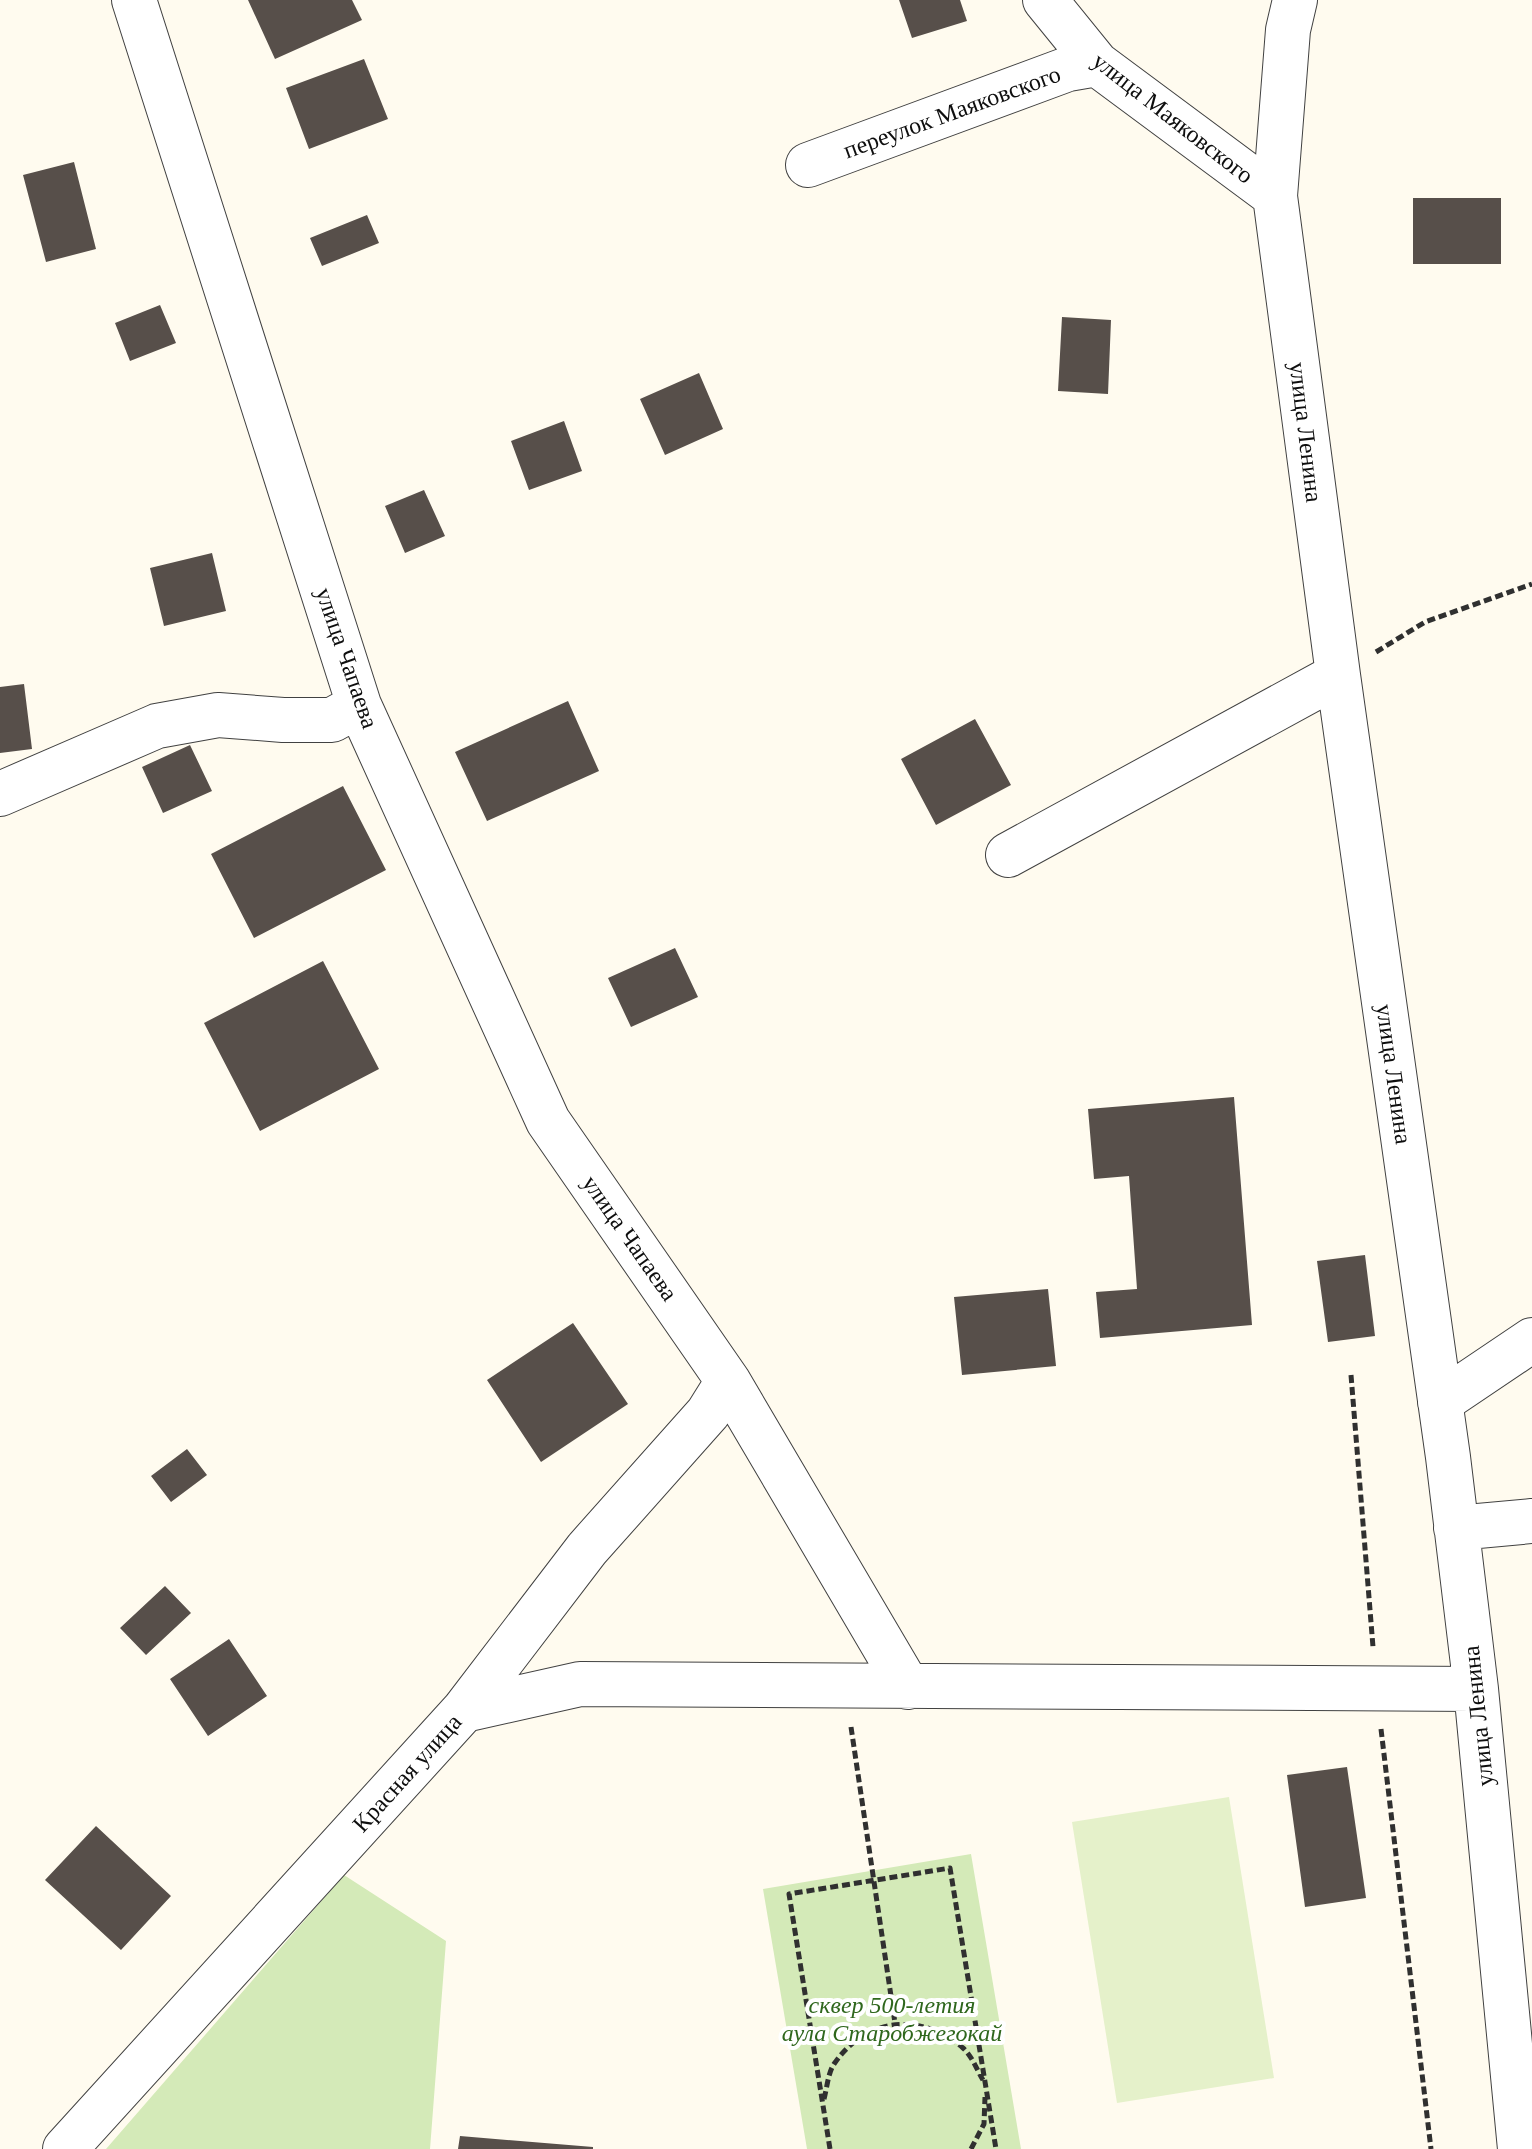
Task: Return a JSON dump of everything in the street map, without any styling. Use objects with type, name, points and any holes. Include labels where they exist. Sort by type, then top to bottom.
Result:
[{"type":"street","name":"улица Чапаева","points":[[134,0],[359,705],[548,1121],[728,1381],[908,1687]]},
{"type":"street","name":"улица Маяковского","points":[[1045,0],[1097,64],[1275,196]]},
{"type":"street","name":"улица Ленина","points":[[1295,0],[1288,30],[1275,196],[1456,1528],[1476,1689],[1520,2149]]},
{"type":"street","name":"переулок Маяковского","points":[[808,165],[1068,69],[1097,64]]},
{"type":"street","points":[[1008,855],[1338,675]]},
{"type":"street","points":[[0,794],[157,726],[218,715],[332,720],[359,705]]},
{"type":"street","points":[[1440,1402],[1532,1340]]},
{"type":"street","name":"Красная улица","points":[[65,2149],[464,1710],[587,1549],[708,1413],[728,1381]]},
{"type":"street","points":[[1456,1528],[1532,1521]]},
{"type":"street","points":[[464,1710],[580,1684],[1476,1689]]},
{"type":"path","points":[[1338,675],[1425,622],[1532,584]]},
{"type":"path","points":[[1351,1375],[1377,1689],[1431,2149]]},
{"type":"path","points":[[845,1687],[895,2023]]},
{"type":"path","points":[[830,2149],[789,1894],[950,1868],[996,2149]]},
{"type":"path","points":[[838,2149],[832,2142],[823,2104],[832,2066],[858,2036],[895,2023],[934,2028],[966,2050],[985,2085],[984,2124],[971,2149]]},
{"type":"green space","points":[[1229,1797],[1274,2078],[1117,2103],[1072,1822]]},
{"type":"green space","name":"сквер 500-летия аула Старобжегокай","points":[[971,1854],[1021,2149],[807,2149],[763,1889]]},
{"type":"green space","points":[[344,1875],[446,1941],[430,2149],[106,2149]]},
{"type":"building","points":[[248,0],[352,0],[362,20],[275,59]]},
{"type":"building","points":[[899,0],[960,0],[967,21],[912,38]]},
{"type":"building","points":[[364,59],[388,119],[309,149],[286,88]]},
{"type":"building","points":[[74,162],[96,249],[46,262],[23,175]]},
{"type":"building","points":[[1413,198],[1501,198],[1501,264],[1413,264]]},
{"type":"building","points":[[367,215],[379,243],[322,266],[310,238]]},
{"type":"building","points":[[160,305],[176,343],[130,361],[115,323]]},
{"type":"building","points":[[1062,317],[1111,320],[1108,394],[1058,391]]},
{"type":"building","points":[[699,373],[723,429],[665,455],[640,399]]},
{"type":"building","points":[[564,421],[582,471],[529,490],[511,441]]},
{"type":"building","points":[[424,490],[445,536],[405,553],[385,506]]},
{"type":"building","points":[[212,553],[226,611],[164,626],[150,568]]},
{"type":"building","points":[[24,684],[32,749],[0,753],[0,687]]},
{"type":"building","points":[[568,701],[599,771],[487,821],[455,752]]},
{"type":"building","points":[[975,719],[1011,785],[936,825],[901,759]]},
{"type":"building","points":[[190,745],[212,791],[163,813],[142,767]]},
{"type":"building","points":[[343,786],[386,870],[254,938],[211,854]]},
{"type":"building","points":[[675,948],[698,997],[631,1027],[608,978]]},
{"type":"building","points":[[323,961],[379,1069],[260,1131],[204,1023]]},
{"type":"building","points":[[1234,1097],[1252,1325],[1100,1338],[1096,1292],[1137,1289],[1129,1176],[1094,1179],[1088,1109]]},
{"type":"building","points":[[1365,1255],[1375,1336],[1328,1342],[1317,1261]]},
{"type":"building","points":[[1048,1289],[1056,1366],[962,1375],[954,1297]]},
{"type":"building","points":[[573,1323],[628,1404],[541,1462],[487,1380]]},
{"type":"building","points":[[187,1449],[207,1475],[171,1502],[151,1476]]},
{"type":"building","points":[[165,1586],[191,1613],[146,1655],[120,1628]]},
{"type":"building","points":[[229,1639],[267,1696],[208,1736],[170,1679]]},
{"type":"building","points":[[1347,1767],[1366,1898],[1305,1907],[1287,1775]]},
{"type":"building","points":[[96,1826],[171,1896],[121,1950],[45,1880]]},
{"type":"building","points":[[460,2136],[593,2147],[593,2149],[458,2149]]}]
